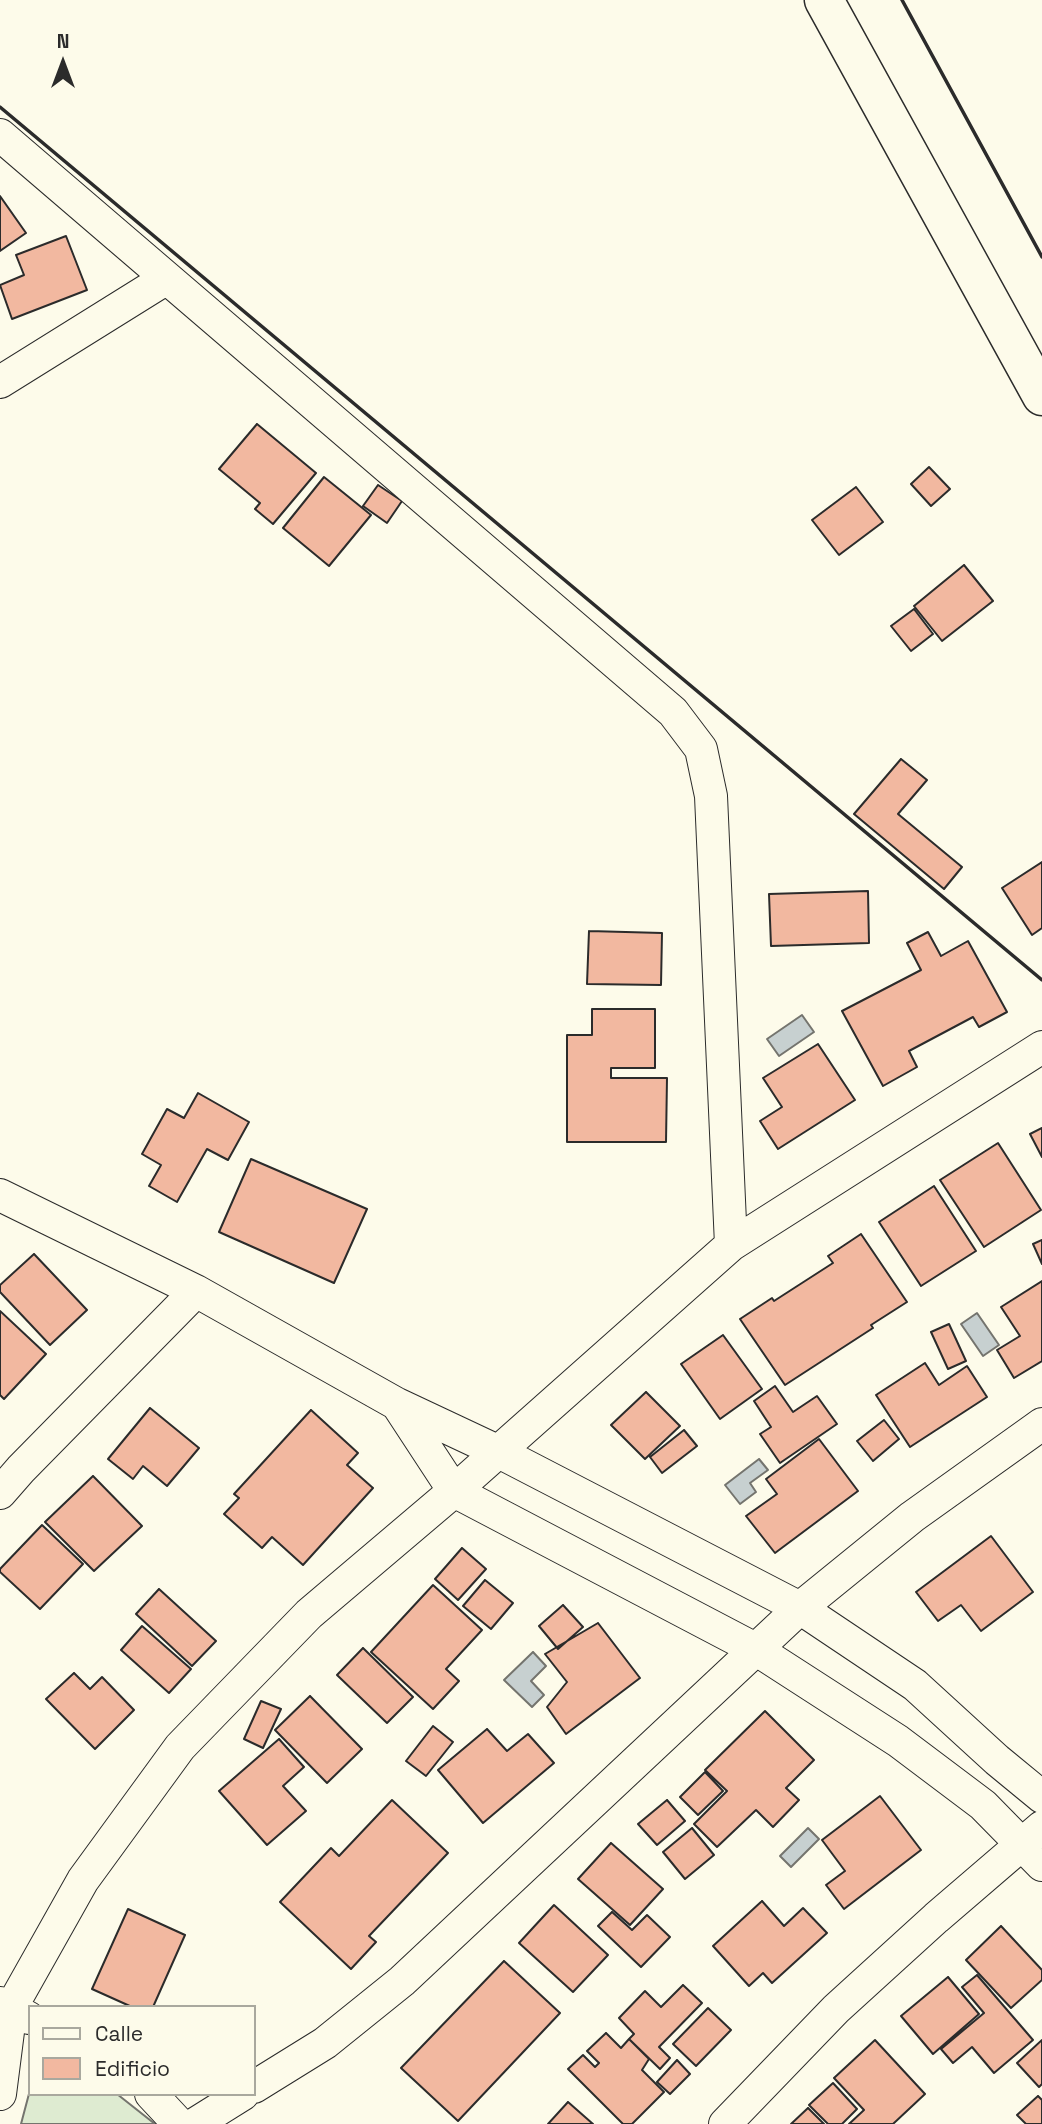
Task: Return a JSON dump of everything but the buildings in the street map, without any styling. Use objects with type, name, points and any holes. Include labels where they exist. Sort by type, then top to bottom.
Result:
[{"type":"street","points":[[824,0],[1042,396]]},
{"type":"street","points":[[0,135],[673,712],[701,749],[712,796],[731,1245]]},
{"type":"street","points":[[0,382],[167,278]]},
{"type":"street","points":[[0,2094],[14,2010],[83,1880],[180,1747],[309,1614],[454,1491],[731,1245],[1042,1048]]},
{"type":"street","points":[[0,1195],[196,1291],[397,1404],[497,1451],[800,1608],[915,1685],[1042,1797]]},
{"type":"street","points":[[0,1493],[196,1291]]},
{"type":"street","points":[[397,1404],[454,1491],[757,1650],[898,1741],[1036,1845],[936,1918],[835,2009],[725,2124]]},
{"type":"street","points":[[256,2086],[325,2043],[402,1981],[800,1608],[912,1517],[1042,1424]]},
{"type":"street","points":[[153,2096],[179,2124]]},
{"type":"street","points":[[195,2124],[240,2096]]},
{"type":"green space","points":[[28,2096],[120,2096],[155,2124],[21,2124]]},
{"type":"shaded area","points":[[802,1015],[814,1032],[779,1056],[767,1039]]},
{"type":"shaded area","points":[[977,1313],[999,1345],[983,1356],[961,1324]]},
{"type":"shaded area","points":[[759,1459],[768,1470],[750,1483],[756,1492],[740,1504],[725,1485]]},
{"type":"shaded area","points":[[533,1652],[546,1666],[531,1681],[544,1695],[532,1707],[504,1680]]},
{"type":"shaded area","points":[[808,1828],[819,1839],[791,1867],[780,1856]]},
{"type":"wall","points":[[902,0],[1042,257]]},
{"type":"wall","points":[[0,107],[1042,980]]}]
